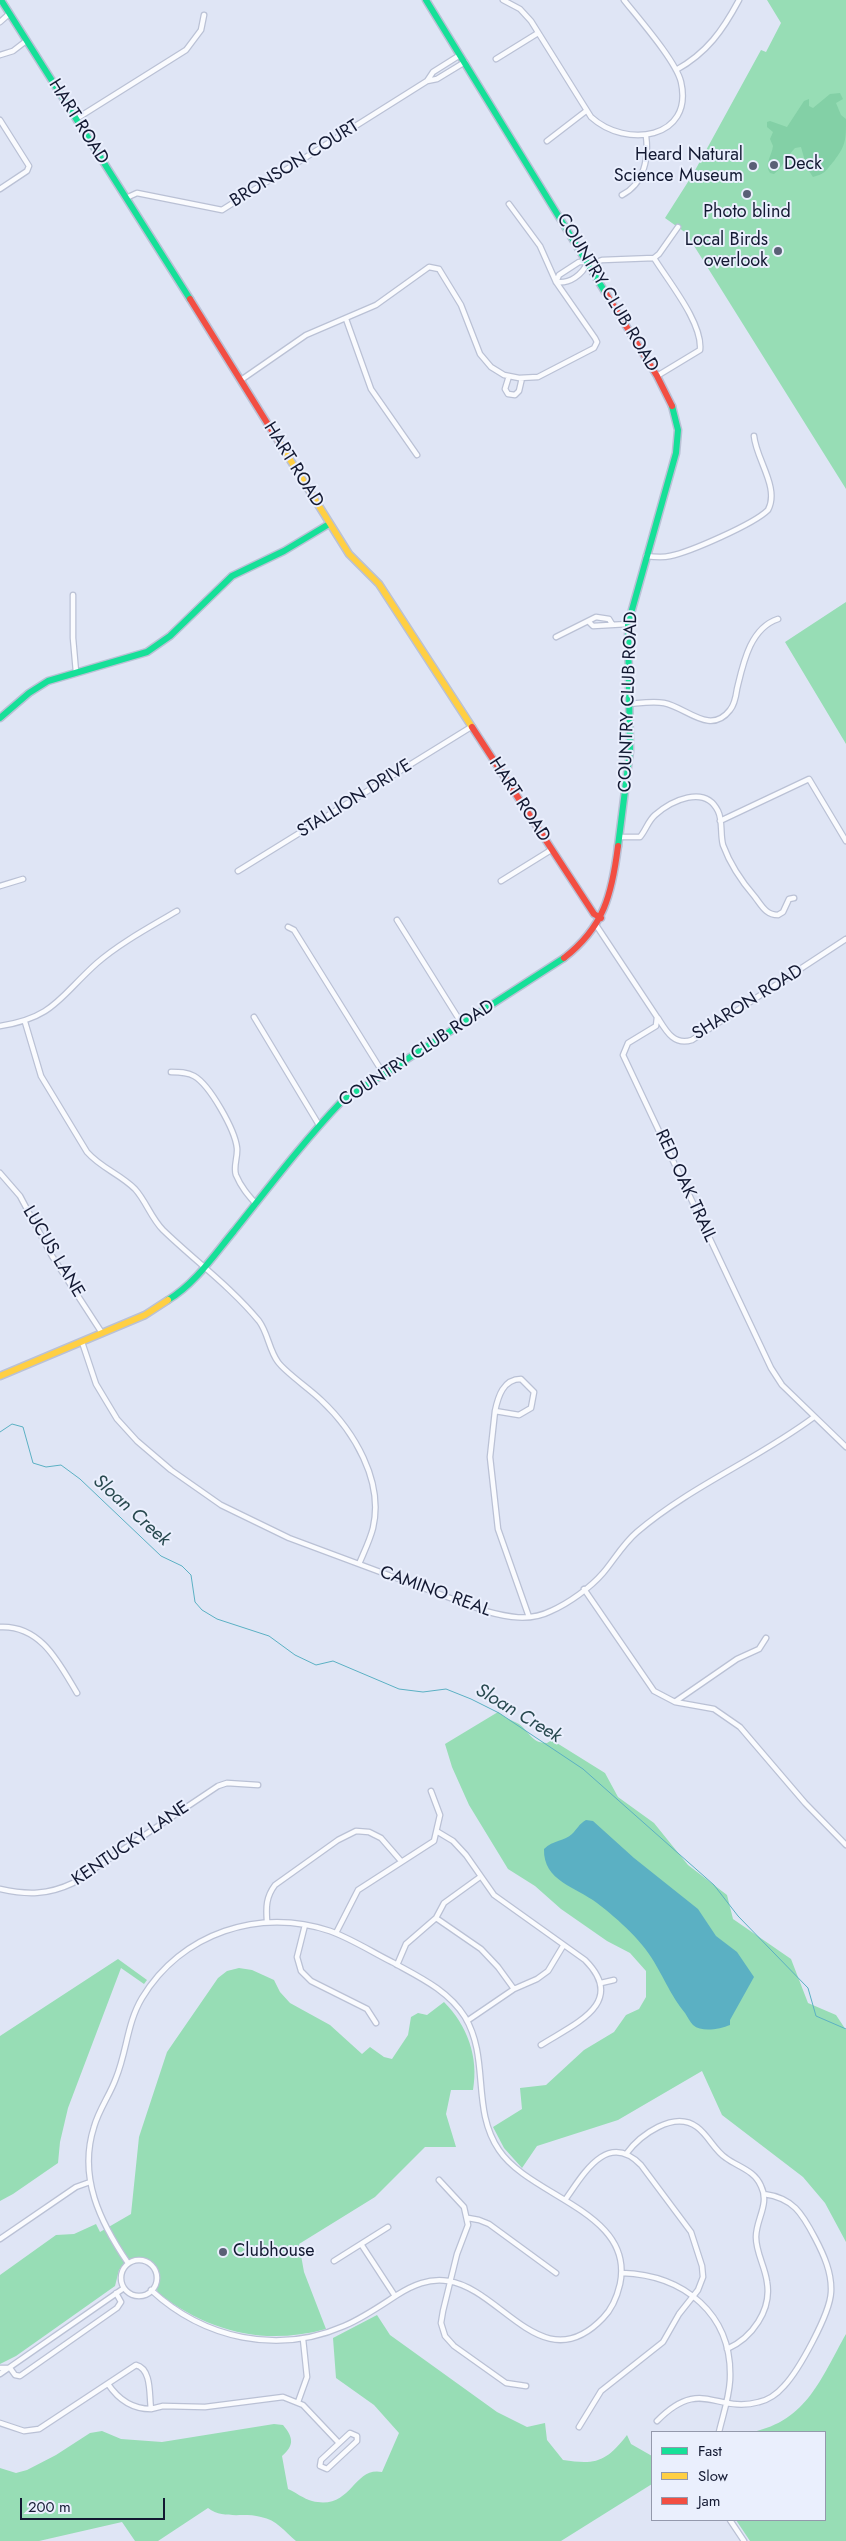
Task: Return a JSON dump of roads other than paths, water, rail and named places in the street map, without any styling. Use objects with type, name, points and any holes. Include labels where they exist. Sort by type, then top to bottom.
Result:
[{"type":"main road","name":"HART ROAD","points":[[1,0],[241,380],[329,524],[349,554],[379,584],[551,850],[594,914],[600,918]]},
{"type":"main road","name":"COUNTRY CLUB ROAD","points":[[0,1376],[102,1333],[163,1305],[177,1295],[205,1266],[318,1125],[342,1100],[383,1072],[555,965],[579,946],[596,925],[613,887],[621,837],[630,751],[628,624],[679,445],[679,424],[673,404],[657,376],[426,0]]},
{"type":"main road","points":[[0,718],[35,688],[49,681],[76,672],[115,664],[148,651],[182,625],[214,591],[232,576],[277,555],[329,524]]},
{"type":"street","points":[[503,0],[522,12],[538,33],[586,111],[598,123],[612,131],[629,136],[646,136],[664,128],[678,112],[682,92],[676,70],[626,1]]},
{"type":"street","points":[[676,70],[697,57],[715,40],[739,0]]},
{"type":"street","points":[[0,22],[9,14]]},
{"type":"street","points":[[76,119],[186,50],[201,30],[204,15]]},
{"type":"street","points":[[496,59],[538,33]]},
{"type":"street","points":[[0,55],[13,51],[26,40]]},
{"type":"street","name":"BRONSON COURT","points":[[427,81],[433,72],[460,55]]},
{"type":"street","name":"BRONSON COURT","points":[[126,198],[137,193],[222,210],[427,81],[438,79],[465,62]]},
{"type":"street","points":[[547,140],[586,111]]},
{"type":"street","points":[[0,120],[28,166],[27,171],[0,189]]},
{"type":"street","points":[[622,195],[632,188],[643,170],[647,156],[646,136]]},
{"type":"street","points":[[241,380],[306,335],[376,305],[416,276],[434,267],[438,269],[461,305],[480,354],[492,367],[509,376],[522,378],[545,376],[597,346],[590,330],[556,282],[540,246],[510,204]]},
{"type":"street","points":[[556,282],[559,275],[579,262],[588,264],[602,260],[654,258],[660,254],[678,227]]},
{"type":"street","points":[[654,258],[694,321],[700,338],[700,350],[657,376]]},
{"type":"street","points":[[556,282],[565,283],[584,271],[588,264]]},
{"type":"street","points":[[346,318],[371,389],[417,455]]},
{"type":"street","points":[[509,376],[505,389],[508,394],[515,395],[519,391],[522,378]]},
{"type":"street","points":[[646,556],[662,557],[681,553],[736,528],[768,510],[771,502],[770,490],[754,436]]},
{"type":"street","points":[[73,595],[73,638],[76,672]]},
{"type":"street","points":[[556,637],[596,617],[609,619],[612,624]]},
{"type":"street","points":[[630,704],[663,702],[702,720],[713,720],[724,716],[734,702],[744,660],[750,646],[766,625],[778,619]]},
{"type":"street","points":[[589,622],[593,626],[628,624]]},
{"type":"street","name":"STALLION DRIVE","points":[[238,872],[471,727]]},
{"type":"street","points":[[720,822],[809,779],[846,841]]},
{"type":"street","points":[[621,837],[640,837],[655,815],[690,796],[709,800],[717,810],[722,842],[728,856],[745,885],[766,912],[778,915],[783,912],[789,899],[794,898]]},
{"type":"street","points":[[502,881],[551,850]]},
{"type":"street","points":[[0,886],[23,879]]},
{"type":"street","points":[[0,1026],[24,1022],[49,1009],[61,1000],[97,963],[177,911]]},
{"type":"street","points":[[397,920],[462,1024]]},
{"type":"street","points":[[596,925],[656,1014]]},
{"type":"street","points":[[288,927],[294,930],[383,1072]]},
{"type":"street","name":"SHARON ROAD","points":[[656,1014],[674,1040],[681,1042],[689,1041],[846,939]]},
{"type":"street","name":"RED OAK TRAIL","points":[[656,1014],[658,1021],[656,1026],[627,1045],[623,1052],[624,1058],[771,1368],[782,1384],[846,1447]]},
{"type":"street","points":[[254,1017],[318,1125]]},
{"type":"street","points":[[24,1022],[41,1076],[87,1152],[97,1163],[123,1178],[136,1190],[161,1228],[205,1266],[259,1322],[278,1363],[334,1413],[360,1450],[373,1487],[374,1509],[372,1529],[359,1564]]},
{"type":"street","points":[[171,1072],[186,1073],[197,1079],[226,1118],[232,1130],[237,1149],[235,1173],[243,1189],[256,1204]]},
{"type":"street","name":"LUCUS LANE","points":[[0,1173],[20,1196],[62,1271],[102,1333]]},
{"type":"street","name":"CAMINO REAL","points":[[82,1342],[96,1384],[117,1419],[137,1441],[170,1470],[221,1505],[290,1538],[484,1611],[511,1618],[528,1617],[550,1612],[584,1590],[598,1578],[636,1533],[674,1504],[791,1434],[814,1417]]},
{"type":"street","points":[[495,1411],[515,1415],[526,1412],[533,1403],[534,1392],[525,1381],[517,1379],[500,1393],[495,1411],[490,1457],[498,1528],[528,1617]]},
{"type":"street","points":[[584,1590],[651,1688],[675,1702],[714,1709],[740,1727],[805,1803],[846,1845]]},
{"type":"street","points":[[0,1628],[12,1627],[32,1633],[51,1652],[77,1693]]},
{"type":"street","points":[[675,1702],[737,1659],[759,1649],[766,1638]]},
{"type":"street","name":"KENTUCKY LANE","points":[[0,1889],[38,1894],[56,1891],[73,1883],[218,1786],[227,1783],[258,1785]]},
{"type":"street","points":[[336,1933],[358,1890],[401,1861],[434,1842],[438,1832],[440,1815],[431,1791]]},
{"type":"street","points":[[267,1921],[266,1903],[268,1894],[275,1885],[338,1840],[356,1831],[369,1832],[381,1838],[401,1861]]},
{"type":"street","points":[[438,1832],[452,1841],[466,1855],[494,1895],[585,1960],[596,1972],[601,1983],[599,2000],[593,2011],[541,2045]]},
{"type":"street","points":[[397,1965],[406,1944],[436,1918],[444,1903],[452,1895],[480,1877]]},
{"type":"street","points":[[436,1918],[481,1949],[498,1967],[514,1990]]},
{"type":"street","points":[[128,2263],[100,2217],[90,2182],[89,2152],[92,2131],[116,2078],[135,2012],[150,1986],[173,1961],[202,1940],[236,1926],[267,1921],[305,1924],[336,1933],[397,1965],[442,1992],[467,2021],[480,2058],[483,2112],[492,2140],[506,2160],[518,2171],[564,2200],[605,2230],[617,2251],[622,2273],[614,2304],[601,2320],[578,2335],[557,2339],[532,2333],[473,2291],[450,2281],[419,2283],[348,2325],[303,2339],[260,2341],[225,2334],[192,2320],[151,2290]]},
{"type":"street","points":[[305,1924],[297,1957],[301,1971],[311,1981],[367,2010],[376,2023]]},
{"type":"street","points":[[467,2021],[514,1990],[537,1980],[548,1970],[563,1946]]},
{"type":"street","points":[[601,1983],[614,1980]]},
{"type":"street","points":[[687,2122],[689,2116]]},
{"type":"street","points":[[626,2154],[638,2140],[664,2125],[674,2121],[687,2122],[702,2132],[725,2158],[754,2175],[764,2194],[764,2206],[756,2240],[767,2282],[766,2302],[750,2334],[742,2342],[727,2349]]},
{"type":"street","points":[[564,2200],[596,2160],[612,2153],[626,2154],[641,2165],[691,2232],[703,2272],[701,2282],[694,2296],[679,2314],[663,2342],[611,2382],[598,2395],[579,2427]]},
{"type":"street","points":[[439,2180],[461,2202],[468,2218],[467,2231],[457,2254],[442,2317],[445,2336],[454,2346],[499,2379],[512,2385],[526,2386]]},
{"type":"street","points":[[0,2239],[76,2187],[90,2182]]},
{"type":"street","points":[[657,2421],[671,2408],[683,2402],[701,2398],[744,2404],[759,2402],[780,2391],[794,2374],[825,2317],[830,2302],[831,2286],[828,2268],[811,2229],[787,2200],[764,2194]]},
{"type":"street","points":[[468,2218],[489,2224],[556,2273]]},
{"type":"street","points":[[334,2262],[388,2227]]},
{"type":"street","points":[[361,2244],[395,2296]]},
{"type":"street","points":[[139,2260],[145,2261],[154,2268],[157,2280],[151,2290],[137,2296],[124,2288],[122,2272],[128,2263],[139,2260]]},
{"type":"street","points":[[622,2273],[654,2276],[672,2283],[694,2296],[714,2320],[727,2349],[730,2380],[719,2431]]},
{"type":"street","points":[[0,2374],[124,2288]]},
{"type":"street","points":[[10,2368],[15,2375],[20,2376],[102,2319],[120,2305],[120,2300],[116,2293]]},
{"type":"street","points":[[298,2402],[307,2377],[303,2339]]},
{"type":"street","points":[[0,2423],[24,2431],[39,2429],[132,2367],[139,2366],[147,2375],[151,2409]]},
{"type":"street","points":[[0,2368],[10,2368]]},
{"type":"street","points":[[108,2384],[118,2398],[139,2408],[151,2409],[163,2406],[205,2407],[278,2396],[298,2402],[338,2442]]},
{"type":"street","points":[[350,2433],[357,2436],[357,2441],[336,2461],[326,2469],[322,2468],[319,2462],[338,2442],[350,2433]]},
{"type":"street","points":[[731,2521],[744,2541]]},
{"type":"water","points":[[586,1820],[593,1821],[634,1858],[698,1909],[716,1936],[737,1952],[754,1977],[730,2020],[730,2025],[706,2030],[693,2025],[673,1996],[652,1958],[638,1940],[597,1903],[562,1882],[549,1869],[545,1860],[544,1849],[572,1834]]},
{"type":"waterway","name":"Sloan Creek","points":[[0,1432],[12,1424],[23,1427],[33,1463],[46,1467],[61,1465],[80,1479],[161,1556],[182,1566],[191,1575],[195,1602],[202,1610],[217,1619],[269,1636],[295,1655],[316,1665],[333,1661],[399,1689],[423,1692],[446,1689],[471,1699],[499,1713],[583,1769],[714,1885],[738,1916],[808,1988],[816,2016],[846,2029]]},
{"type":"place","name":"Deck","points":[[774,165]]},
{"type":"place","name":"Heard Natural Science Museum","points":[[753,166]]},
{"type":"place","name":"Photo blind","points":[[747,194]]},
{"type":"place","name":"Local Birds overlook","points":[[778,251]]},
{"type":"place","name":"Clubhouse","points":[[223,2252]]}]
